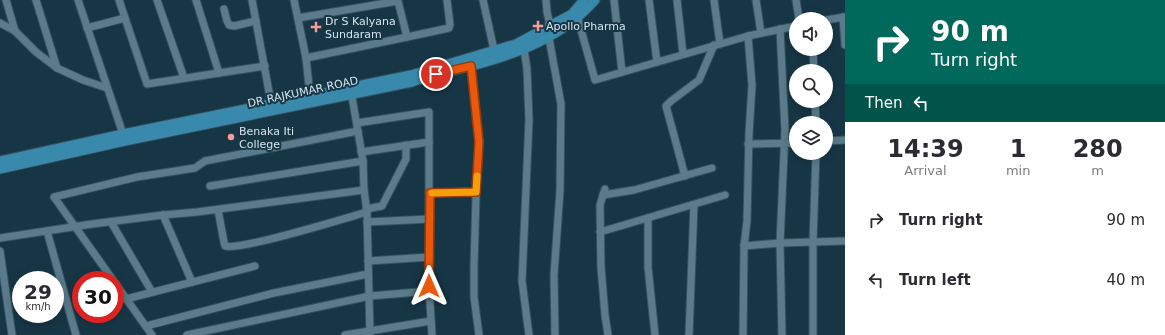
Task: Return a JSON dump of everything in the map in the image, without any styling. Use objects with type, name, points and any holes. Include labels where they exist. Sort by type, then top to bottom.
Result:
[{"type":"main road","name":"DR RAJKUMAR ROAD","points":[[271,107],[310,95],[412,82],[471,66],[524,49],[549,38],[578,19],[595,0]]},
{"type":"main road","name":"DR RAJKUMAR ROAD","points":[[0,161],[124,138],[351,90],[411,75],[516,44],[572,14],[583,1]]},
{"type":"main road","name":"DR RAJKUMAR ROAD","points":[[0,169],[124,138]]},
{"type":"street","points":[[6,0],[15,31]]},
{"type":"street","points":[[36,0],[57,68]]},
{"type":"street","points":[[78,0],[124,138]]},
{"type":"street","points":[[119,0],[147,84],[265,66]]},
{"type":"street","points":[[157,0],[184,78]]},
{"type":"street","points":[[196,0],[219,73]]},
{"type":"street","points":[[252,0],[265,66],[271,107]]},
{"type":"street","points":[[294,0],[306,58],[310,95]]},
{"type":"street","points":[[306,58],[449,28],[450,25],[447,0]]},
{"type":"street","points":[[483,0],[494,50]]},
{"type":"street","points":[[546,0],[550,25]]},
{"type":"street","points":[[614,0],[622,72]]},
{"type":"street","points":[[649,0],[657,62]]},
{"type":"street","points":[[677,0],[683,54]]},
{"type":"street","points":[[685,176],[666,106],[699,80],[717,44],[714,0]]},
{"type":"street","points":[[756,0],[761,33]]},
{"type":"street","points":[[796,0],[798,12]]},
{"type":"street","points":[[298,18],[401,1],[407,36]]},
{"type":"street","points":[[224,10],[229,25],[234,26],[256,21]]},
{"type":"street","points":[[833,19],[844,17],[845,45]]},
{"type":"street","points":[[87,28],[125,18]]},
{"type":"street","points":[[578,19],[595,80],[717,44],[789,27]]},
{"type":"street","points":[[0,23],[15,31],[36,52],[57,68],[107,88]]},
{"type":"street","points":[[780,29],[785,144],[780,243],[782,335]]},
{"type":"street","points":[[743,335],[744,246],[747,221],[748,144],[752,85],[748,36]]},
{"type":"street","points":[[549,38],[562,104],[560,191],[554,275],[555,335]]},
{"type":"street","points":[[524,49],[527,68],[529,120],[522,281],[529,335]]},
{"type":"street","points":[[471,66],[479,142],[476,192],[474,297],[479,335]]},
{"type":"street","points":[[351,90],[363,161],[367,222],[370,333]]},
{"type":"street","points":[[357,123],[429,112],[430,291],[432,335]]},
{"type":"street","points":[[106,271],[54,197],[137,177],[195,168],[205,161],[358,131]]},
{"type":"street","points":[[833,141],[845,140]]},
{"type":"street","points":[[361,152],[429,142]]},
{"type":"street","points":[[748,144],[789,144]]},
{"type":"street","points":[[218,210],[225,246],[229,248],[253,244],[382,206],[406,159],[406,145]]},
{"type":"street","points":[[813,335],[813,242],[816,160]]},
{"type":"street","points":[[210,186],[363,161]]},
{"type":"street","points":[[608,335],[601,267],[600,232],[600,205],[604,192],[634,190],[712,168]]},
{"type":"street","points":[[0,238],[74,226],[218,210],[364,190]]},
{"type":"street","points":[[430,193],[476,192]]},
{"type":"street","points":[[600,232],[725,195]]},
{"type":"street","points":[[689,335],[694,205]]},
{"type":"street","points":[[163,215],[192,282]]},
{"type":"street","points":[[648,218],[648,267],[655,335]]},
{"type":"street","points":[[367,222],[430,219]]},
{"type":"street","points":[[111,222],[152,292]]},
{"type":"street","points":[[46,231],[76,335]]},
{"type":"street","points":[[744,246],[780,243],[845,241]]},
{"type":"street","points":[[0,252],[12,335]]},
{"type":"street","points":[[368,261],[430,257]]},
{"type":"street","points":[[126,299],[255,266]]},
{"type":"street","points":[[146,326],[274,293],[368,274]]},
{"type":"street","points":[[189,335],[370,296],[430,291]]},
{"type":"street","points":[[124,296],[152,335]]},
{"type":"street","points":[[345,335],[370,333],[431,321]]},
{"type":"slow traffic","points":[[432,193],[476,192],[477,176]]},
{"type":"place","name":"Apollo Pharma","points":[[538,26]]},
{"type":"place","name":"Dr S Kalyana Sundaram","points":[[316,27]]},
{"type":"place","name":"Benaka Iti College","points":[[231,137]]},
{"type":"route","points":[[429,286],[430,193],[476,192],[479,142],[471,66],[436,74]]}]
